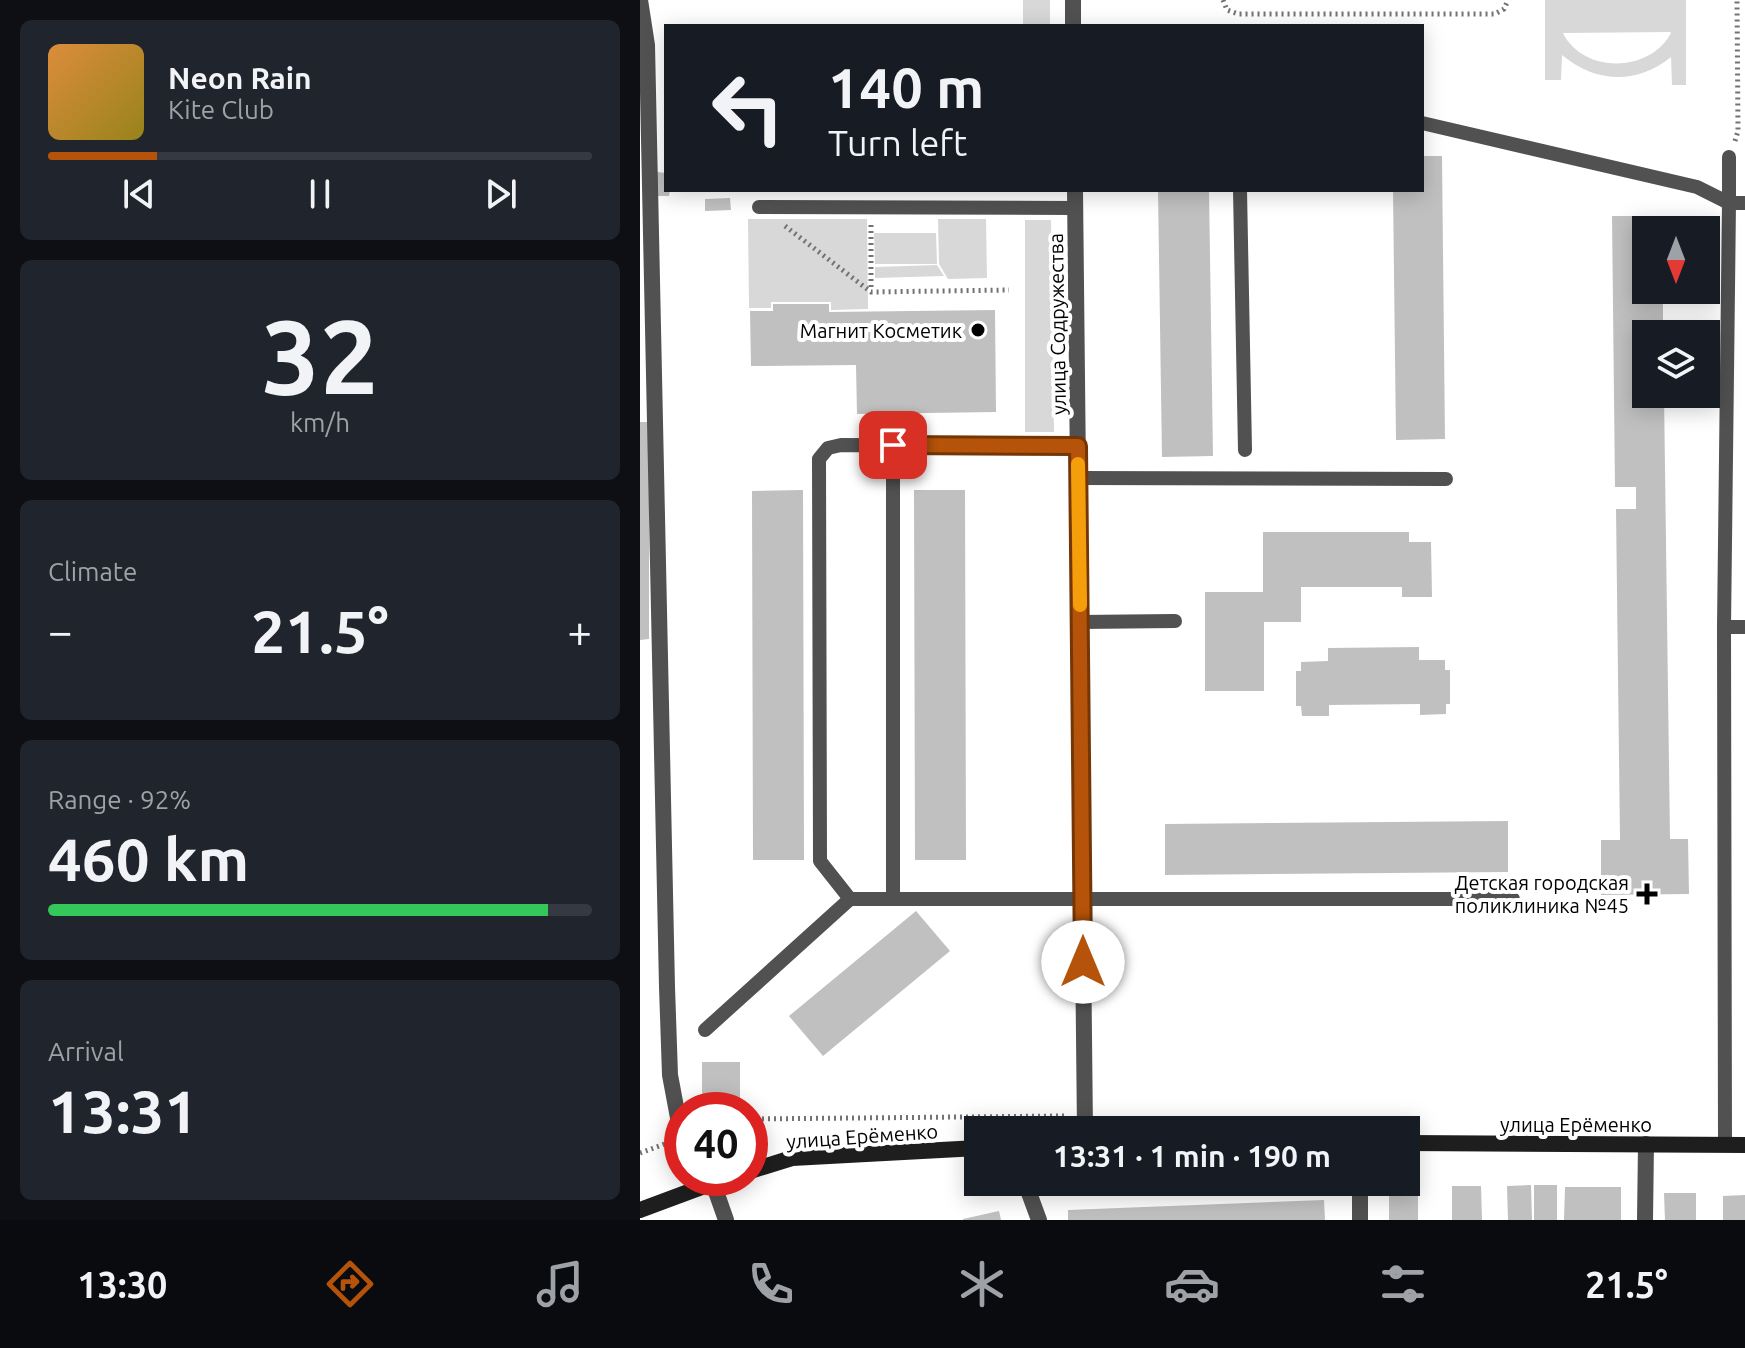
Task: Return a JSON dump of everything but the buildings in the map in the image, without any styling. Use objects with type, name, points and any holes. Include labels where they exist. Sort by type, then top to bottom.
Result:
[{"type":"main road","name":"улица Ерёменко","points":[[1420,1143],[1745,1145]]},
{"type":"main road","name":"улица Ерёменко","points":[[768,1165],[792,1158],[964,1149]]},
{"type":"main road","points":[[640,1210],[670,1196]]},
{"type":"street","points":[[640,0],[647,45],[644,190],[667,987],[673,1092]]},
{"type":"street","points":[[1073,0],[1073,24]]},
{"type":"street","name":"улица Содружества","points":[[1075,192],[1085,1116]]},
{"type":"street","points":[[1645,1220],[1646,1144]]},
{"type":"street","points":[[722,1196],[726,1220]]},
{"type":"street","points":[[1030,1196],[1039,1220]]},
{"type":"street","points":[[1360,1196],[1360,1220]]},
{"type":"lane","points":[[1424,123],[1697,187],[1729,203],[1745,203]]},
{"type":"lane","points":[[1725,1145],[1724,627],[1729,157]]},
{"type":"lane","points":[[1240,192],[1245,450]]},
{"type":"lane","points":[[759,207],[1075,208]]},
{"type":"lane","points":[[850,899],[820,861],[819,459],[828,448],[841,445],[1078,446]]},
{"type":"lane","points":[[893,445],[893,899]]},
{"type":"lane","points":[[1078,478],[1446,479]]},
{"type":"lane","points":[[1080,622],[1175,621]]},
{"type":"lane","points":[[1724,627],[1745,627]]},
{"type":"lane","points":[[705,1030],[850,899],[1513,899]]},
{"type":"path","points":[[1223,0],[1227,10],[1238,14],[1495,14],[1504,9],[1508,0]]},
{"type":"path","points":[[1729,157],[1738,131],[1737,0]]},
{"type":"path","points":[[759,207],[871,292],[1009,290]]},
{"type":"path","points":[[871,207],[871,292]]},
{"type":"path","points":[[768,1119],[964,1122]]},
{"type":"shaded area","points":[[1023,0],[1050,0],[1050,24],[1023,24]]},
{"type":"shaded area","points":[[1545,0],[1686,0],[1686,85],[1672,85],[1671,57],[1644,72],[1616,77],[1588,71],[1562,55],[1561,80],[1545,80]],"holes":[[[1670,32],[1661,46],[1648,56],[1617,63],[1600,62],[1585,56],[1563,33]]]},
{"type":"shaded area","points":[[748,219],[867,219],[868,309],[831,310],[831,302],[771,302],[771,308],[749,308]]},
{"type":"shaded area","points":[[938,219],[986,219],[987,278],[948,279],[939,264]]},
{"type":"shaded area","points":[[1025,220],[1051,220],[1054,432],[1025,432]]},
{"type":"shaded area","points":[[874,233],[936,233],[937,264],[875,264]]},
{"type":"shaded area","points":[[937,265],[944,276],[875,278],[875,267]]},
{"type":"slow traffic","points":[[1078,464],[1080,605]]},
{"type":"place","name":"Магнит Косметик","points":[[978,330]]},
{"type":"place","name":"Детская городская поликлиника №45","points":[[1647,894]]},
{"type":"route","points":[[893,445],[1078,446],[1083,962]]}]
